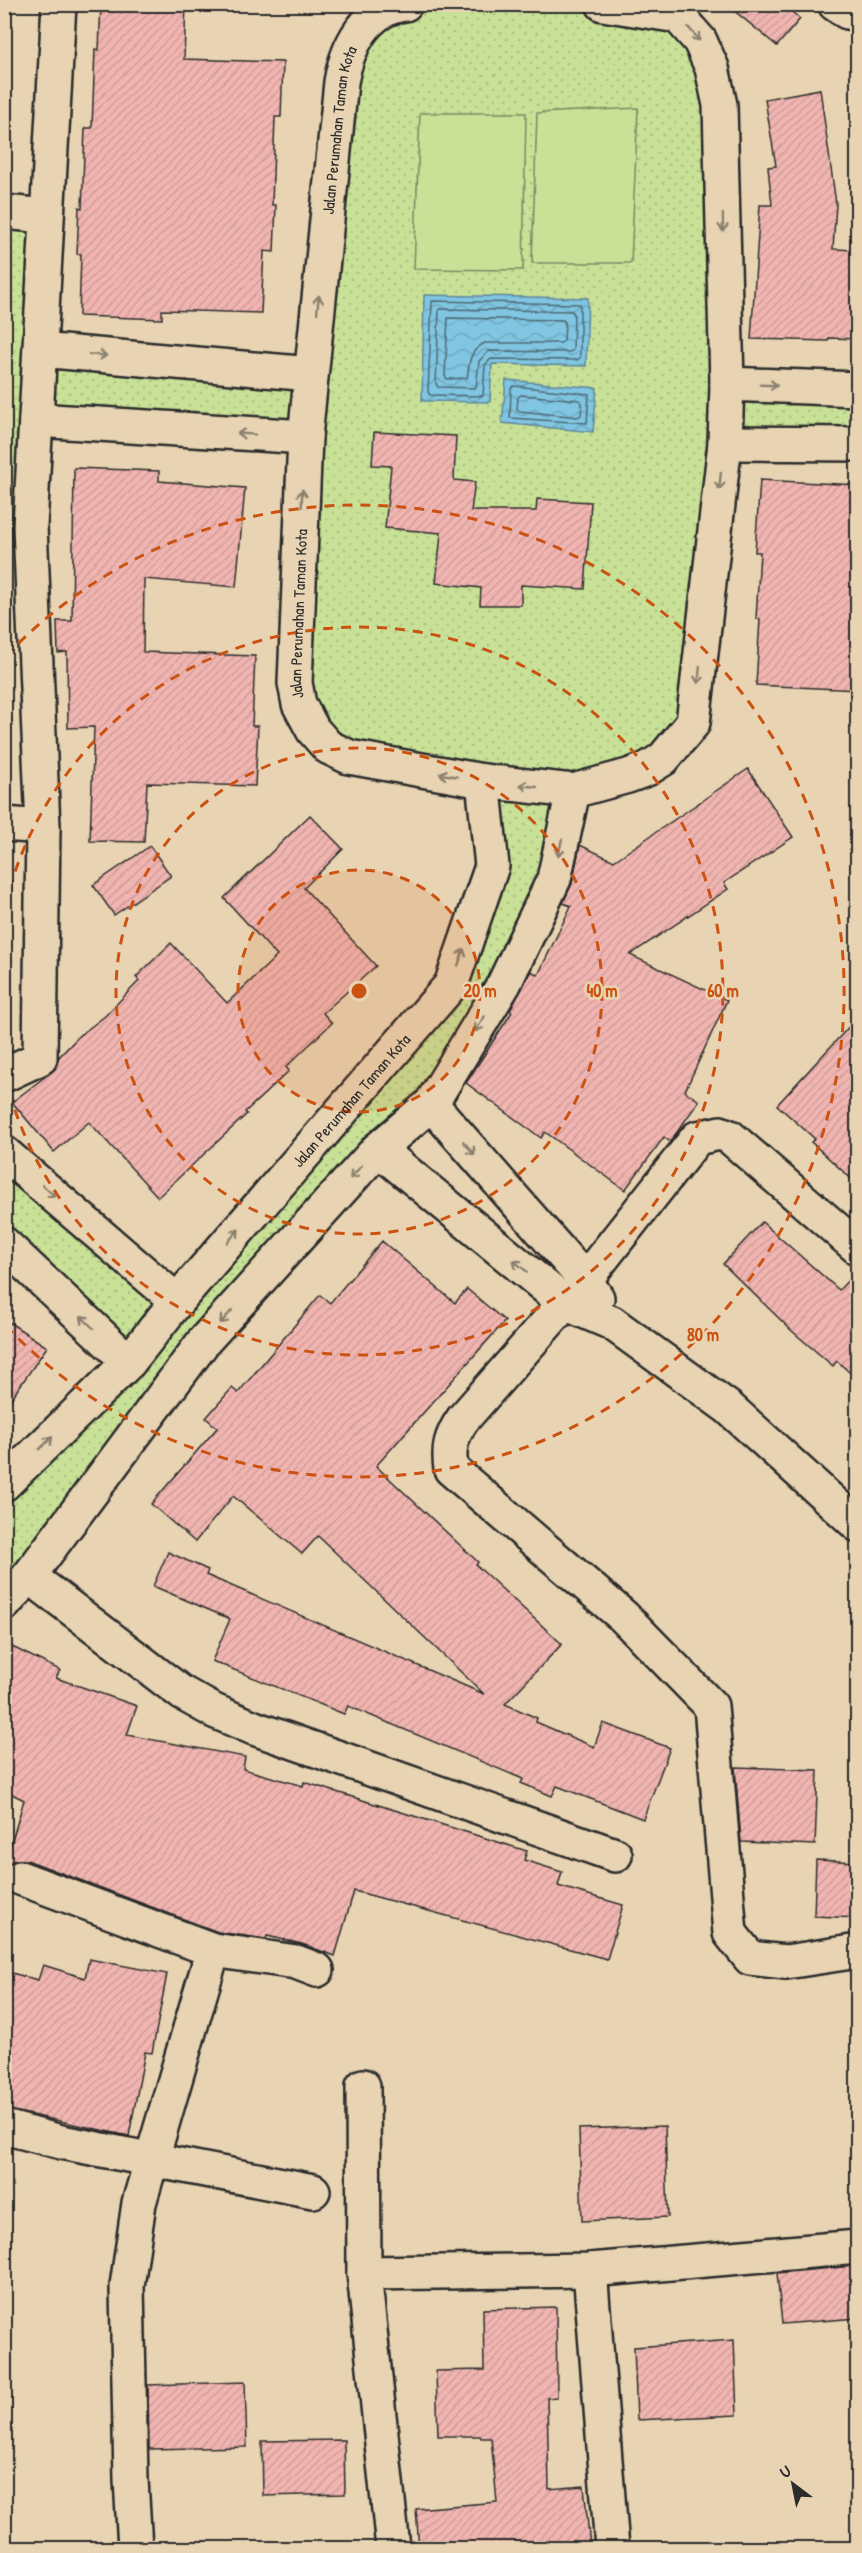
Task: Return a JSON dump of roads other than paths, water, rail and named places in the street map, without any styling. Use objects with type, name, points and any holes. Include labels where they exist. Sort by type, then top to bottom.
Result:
[{"type":"street","points":[[4,1075],[40,1058],[43,827],[17,526],[36,420],[59,4]]},
{"type":"street","name":"Jalan Perumahan Taman Kota","points":[[4,1484],[129,1362],[177,1301],[451,986],[492,866],[483,781],[349,757],[328,747],[298,704],[295,683],[305,438],[345,63],[367,22],[390,6],[405,4]]},
{"type":"street","points":[[483,781],[573,791],[647,769],[663,759],[693,723],[725,443],[728,384],[720,105],[712,68],[700,41],[678,16],[603,4]]},
{"type":"street","points":[[835,4],[847,12],[858,14]]},
{"type":"street","points":[[4,212],[46,216]]},
{"type":"street","points":[[40,350],[311,374]]},
{"type":"street","points":[[728,384],[858,389]]},
{"type":"street","points":[[36,420],[305,438]]},
{"type":"street","points":[[725,443],[858,444]]},
{"type":"street","points":[[4,1604],[29,1576],[204,1341],[378,1149],[431,1104],[504,984],[554,879],[573,791]]},
{"type":"street","points":[[4,824],[43,827]]},
{"type":"street","points":[[431,1104],[575,1292]]},
{"type":"street","points":[[858,1248],[730,1137],[720,1133],[697,1138],[575,1292],[454,1432],[448,1450],[451,1469],[624,1617],[711,1706],[730,1933],[750,1958],[786,1962],[858,1952]]},
{"type":"street","points":[[378,1149],[575,1292],[612,1323],[729,1408],[858,1525]]},
{"type":"street","points":[[4,1153],[177,1301]]},
{"type":"street","points":[[4,1244],[129,1362]]},
{"type":"street","points":[[29,1576],[182,1693],[214,1711],[254,1728],[615,1856]]},
{"type":"street","points":[[20,1878],[213,1950],[296,1962],[317,1970]]},
{"type":"street","points":[[135,2548],[131,2480],[127,2286],[139,2203],[150,2159],[213,1950]]},
{"type":"street","points":[[363,2086],[364,2273],[393,2548]]},
{"type":"street","points":[[4,2127],[61,2142],[313,2191]]},
{"type":"street","points":[[364,2273],[591,2270],[858,2247]]},
{"type":"street","points":[[591,2270],[612,2548]]},
{"type":"water","points":[[424,295],[588,298],[586,366],[492,364],[490,402],[422,401]]},
{"type":"water","points":[[506,380],[597,388],[593,432],[502,423]]}]
